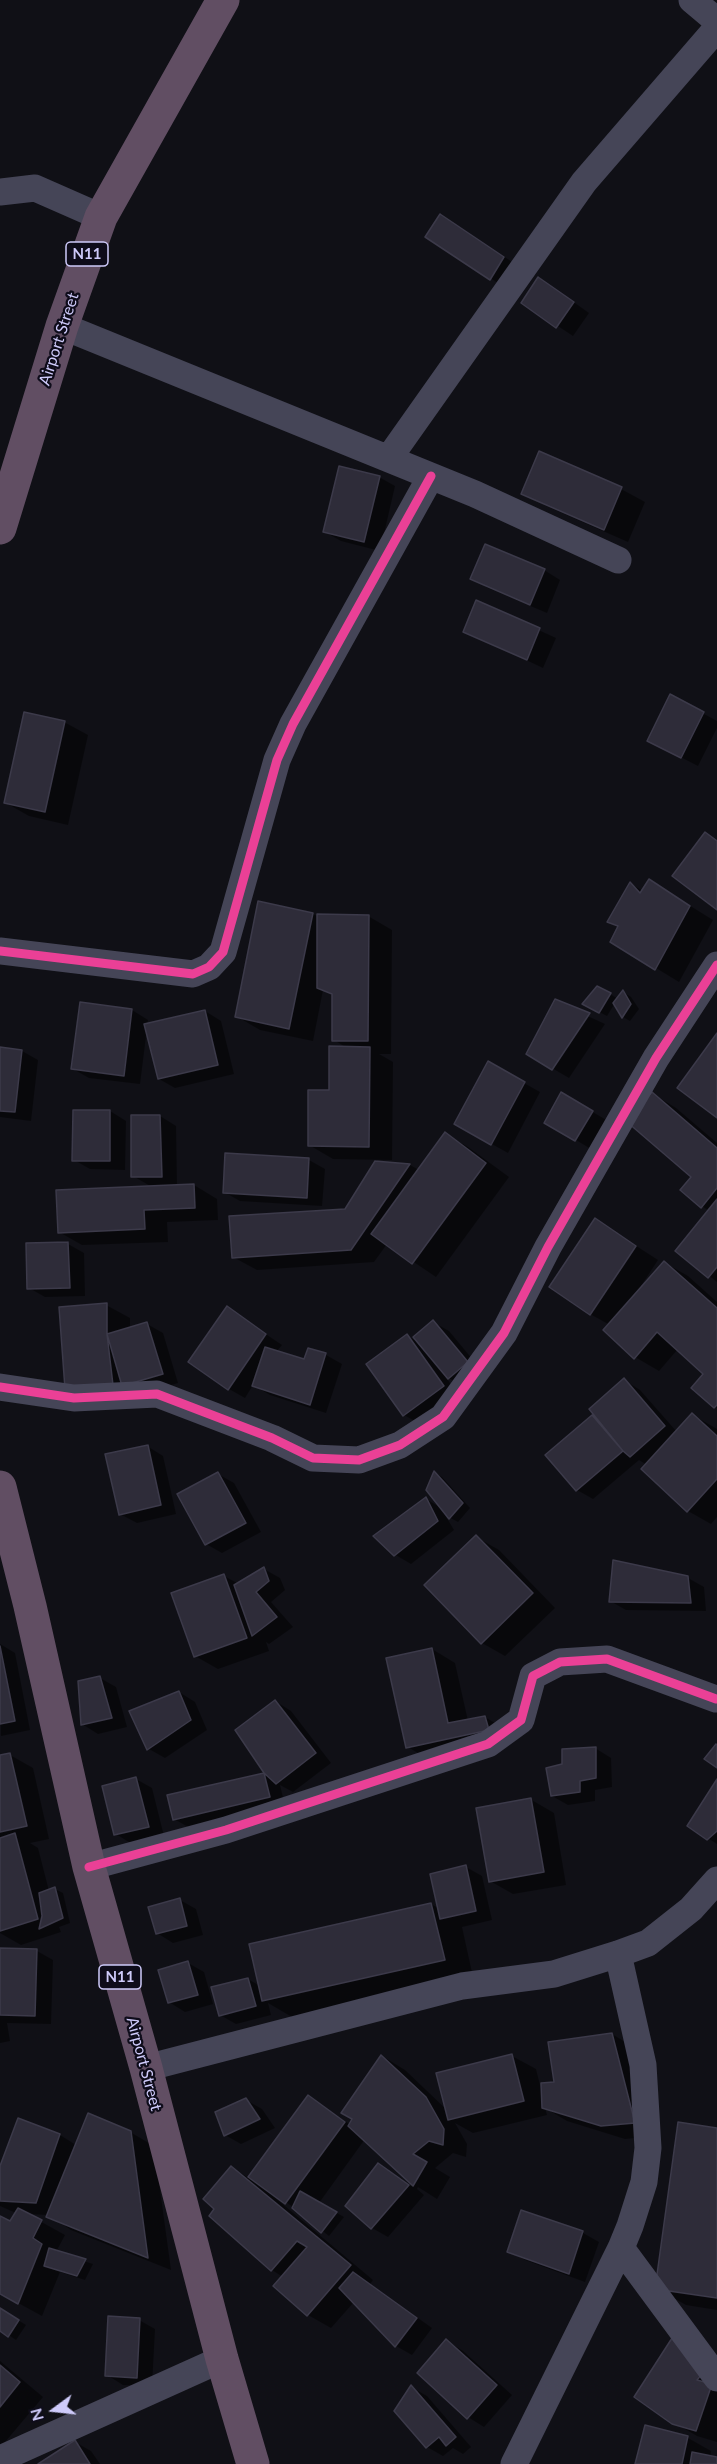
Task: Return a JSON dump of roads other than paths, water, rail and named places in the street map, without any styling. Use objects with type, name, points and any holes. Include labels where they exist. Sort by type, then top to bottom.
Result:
[{"type":"highway","name":"Airport Street","points":[[0,528],[62,326],[101,217],[223,0]]},
{"type":"highway","name":"Airport Street","points":[[0,1487],[30,1606],[89,1867],[146,2068],[222,2360],[253,2464]]},
{"type":"street","points":[[692,0],[717,21]]},
{"type":"street","points":[[389,458],[584,182],[717,28]]},
{"type":"street","points":[[0,192],[35,188],[101,217]]},
{"type":"street","points":[[62,326],[475,494],[618,560]]},
{"type":"street","points":[[0,951],[194,974],[209,967],[222,952],[277,760],[294,724],[430,476]]},
{"type":"street","points":[[0,1387],[74,1398],[157,1394],[272,1438],[313,1458],[359,1460],[400,1445],[442,1417],[504,1334],[548,1247],[656,1058],[717,965]]},
{"type":"street","points":[[89,1867],[226,1830],[488,1744],[521,1720],[532,1676],[560,1662],[607,1659],[716,1699]]},
{"type":"street","points":[[146,2068],[462,1986],[554,1974],[618,1954],[648,1944],[691,1909],[717,1880]]},
{"type":"street","points":[[514,2464],[621,2248],[644,2182],[648,2148],[643,2065],[618,1954]]},
{"type":"street","points":[[621,2248],[717,2378]]},
{"type":"street","points":[[0,2459],[222,2360]]}]
